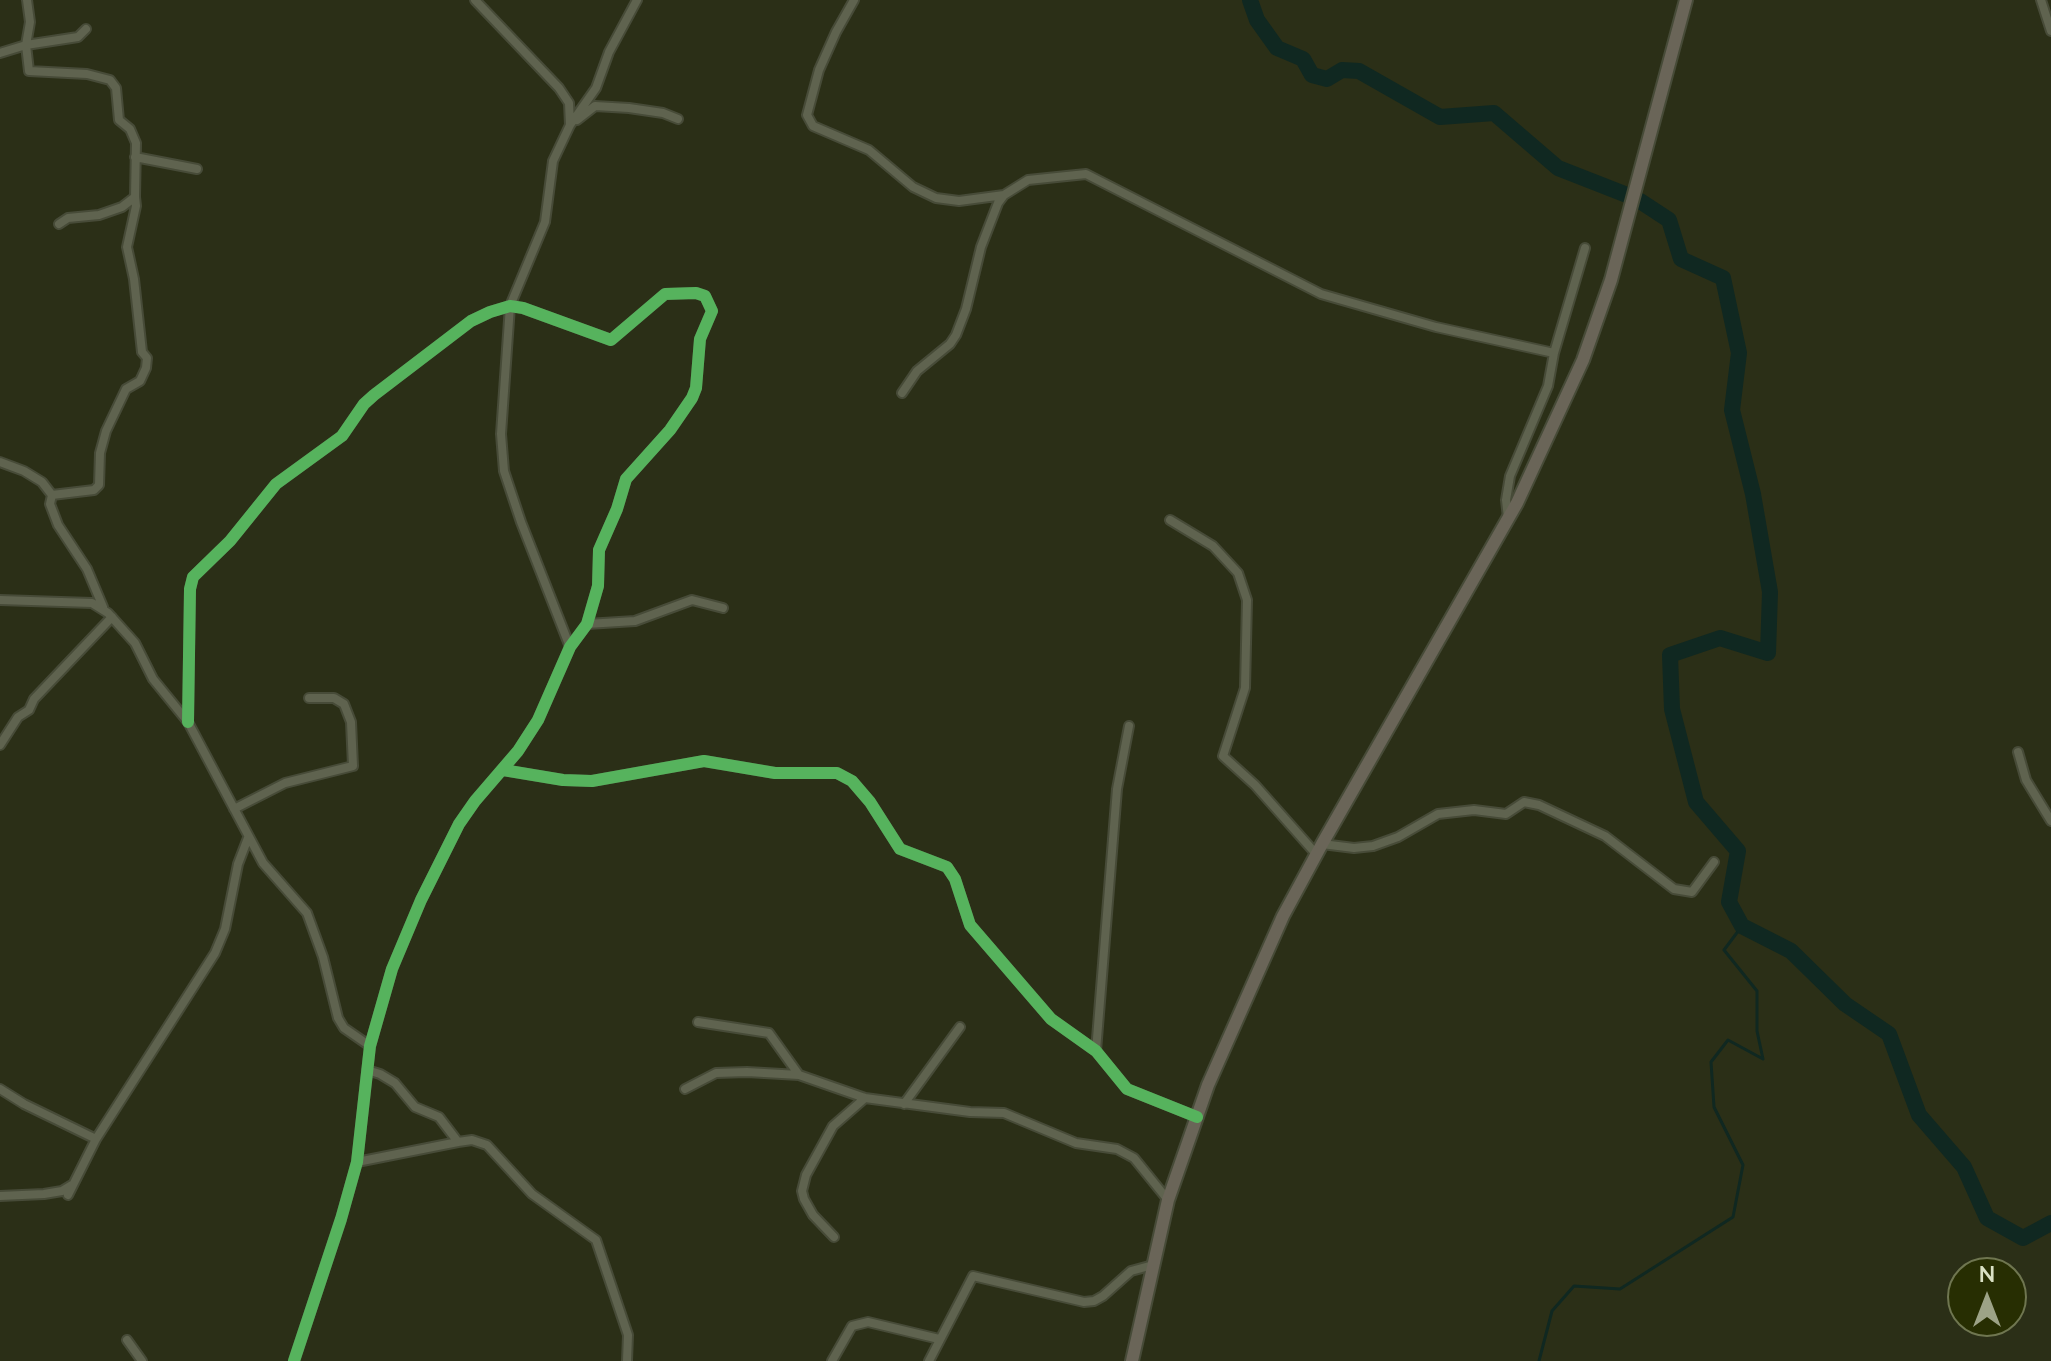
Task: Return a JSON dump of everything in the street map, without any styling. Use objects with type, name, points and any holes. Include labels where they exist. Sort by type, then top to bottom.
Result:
[{"type":"highway","points":[[1132,1361],[1168,1200],[1214,1071],[1283,916],[1508,519],[1554,426],[1604,301],[1686,0]]},
{"type":"street","points":[[27,0],[29,71],[87,74],[110,80],[115,84],[117,115],[134,137],[136,206],[127,247],[134,279],[142,352],[147,358],[140,381],[126,389],[106,431],[100,453],[99,485],[94,490],[52,495]]},
{"type":"street","points":[[475,0],[559,88],[569,103],[570,125]]},
{"type":"street","points":[[570,647],[504,471],[501,434],[510,306],[545,222],[553,161],[570,125],[596,88],[609,52],[637,0]]},
{"type":"street","points":[[854,0],[819,70],[807,115],[813,126],[869,150],[913,187],[936,198],[959,201],[1004,195]]},
{"type":"street","points":[[2041,0],[2051,31]]},
{"type":"street","points":[[0,53],[26,45],[78,37],[86,29]]},
{"type":"street","points":[[570,125],[595,106],[663,113],[678,119]]},
{"type":"street","points":[[135,157],[197,169]]},
{"type":"street","points":[[902,393],[917,371],[950,344],[956,335],[966,309],[981,247],[1004,195],[1028,180],[1086,174],[1321,294],[1436,327],[1554,353]]},
{"type":"street","points":[[59,224],[68,218],[99,215],[122,207],[135,197]]},
{"type":"street","points":[[1508,519],[1506,500],[1510,476],[1548,386],[1554,353],[1585,248]]},
{"type":"street","points":[[188,722],[190,589],[193,577],[230,541],[276,484],[342,436],[374,395],[471,321],[510,306],[611,340],[665,294],[696,293],[705,296],[712,311],[700,339],[696,388],[670,430],[626,479],[599,550],[598,586],[587,624],[570,647],[538,720],[459,824],[421,900],[392,969],[370,1046],[357,1162],[294,1361]]},
{"type":"street","points":[[0,462],[42,482],[52,495]]},
{"type":"street","points":[[52,495],[50,504],[58,525],[87,569],[104,610]]},
{"type":"street","points":[[1170,520],[1213,546],[1238,573],[1247,600],[1245,688],[1223,756],[1320,849],[1373,846],[1398,837],[1438,814],[1474,810],[1506,814],[1524,802],[1539,805],[1605,836],[1674,889],[1692,892],[1714,862]]},
{"type":"street","points":[[0,600],[85,602],[104,610],[140,650],[153,679],[188,722],[263,863],[307,913],[323,957],[338,1018],[344,1028],[370,1046]]},
{"type":"street","points":[[587,624],[635,621],[692,600],[723,608]]},
{"type":"street","points":[[0,745],[18,717],[29,710],[34,699],[112,617]]},
{"type":"street","points":[[234,809],[285,783],[353,766],[351,722],[344,704],[334,698],[309,698]]},
{"type":"street","points":[[1096,1051],[1117,789],[1129,726]]},
{"type":"street","points":[[2018,752],[2026,780],[2051,821]]},
{"type":"street","points":[[503,770],[563,780],[592,781],[704,761],[775,773],[837,773],[852,781],[870,802],[900,849],[947,867],[955,879],[970,925],[1051,1019],[1096,1051],[1127,1089],[1197,1117]]},
{"type":"street","points":[[68,1195],[96,1139],[215,953],[225,929],[238,864],[248,838]]},
{"type":"street","points":[[698,1022],[769,1033],[799,1075]]},
{"type":"street","points":[[904,1104],[960,1027]]},
{"type":"street","points":[[367,1070],[395,1083],[415,1107],[439,1117],[458,1142]]},
{"type":"street","points":[[685,1089],[716,1073],[799,1075],[865,1098],[1004,1113],[1076,1143],[1117,1149],[1134,1158],[1168,1200]]},
{"type":"street","points":[[0,1089],[96,1139]]},
{"type":"street","points":[[834,1237],[813,1215],[802,1191],[815,1156],[833,1126],[865,1098]]},
{"type":"street","points":[[357,1162],[472,1140],[487,1145],[532,1194],[596,1240],[628,1335],[627,1361]]},
{"type":"street","points":[[0,1196],[62,1191],[73,1185]]},
{"type":"street","points":[[929,1361],[973,1276],[1084,1302],[1103,1296],[1131,1271],[1153,1265]]},
{"type":"street","points":[[832,1361],[852,1326],[868,1322],[939,1339]]},
{"type":"street","points":[[127,1340],[142,1361]]},
{"type":"waterway","points":[[1250,0],[1257,20],[1277,48],[1303,59],[1312,75],[1327,79],[1342,70],[1359,71],[1440,117],[1494,113],[1558,168],[1627,195]]},
{"type":"waterway","points":[[1640,201],[1669,220],[1681,259],[1723,278],[1739,353],[1732,410],[1753,494],[1770,592],[1768,653],[1720,638],[1670,655],[1672,709],[1696,802],[1738,851],[1729,902],[1742,926],[1791,951],[1845,1004],[1889,1034],[1919,1115],[1964,1167],[1987,1218],[2023,1238],[2051,1223]]},
{"type":"waterway","points":[[1539,1361],[1552,1311],[1574,1286],[1620,1289],[1733,1217],[1743,1165],[1714,1107],[1711,1062],[1728,1040],[1763,1059],[1757,1031],[1757,991],[1724,950],[1742,926]]},
{"type":"cycle path","points":[[188,722],[190,589],[193,577],[230,541],[276,484],[342,436],[374,395],[471,321],[510,306],[611,340],[665,294],[696,293],[705,296],[712,311],[700,339],[696,388],[670,430],[626,479],[599,550],[598,586],[587,624],[570,647],[538,720],[518,751],[459,824],[421,900],[392,969],[370,1046],[357,1162],[294,1361]]},
{"type":"cycle path","points":[[503,770],[563,780],[592,781],[704,761],[775,773],[837,773],[852,781],[870,802],[900,849],[947,867],[955,879],[970,925],[1051,1019],[1096,1051],[1127,1089],[1197,1117]]}]
